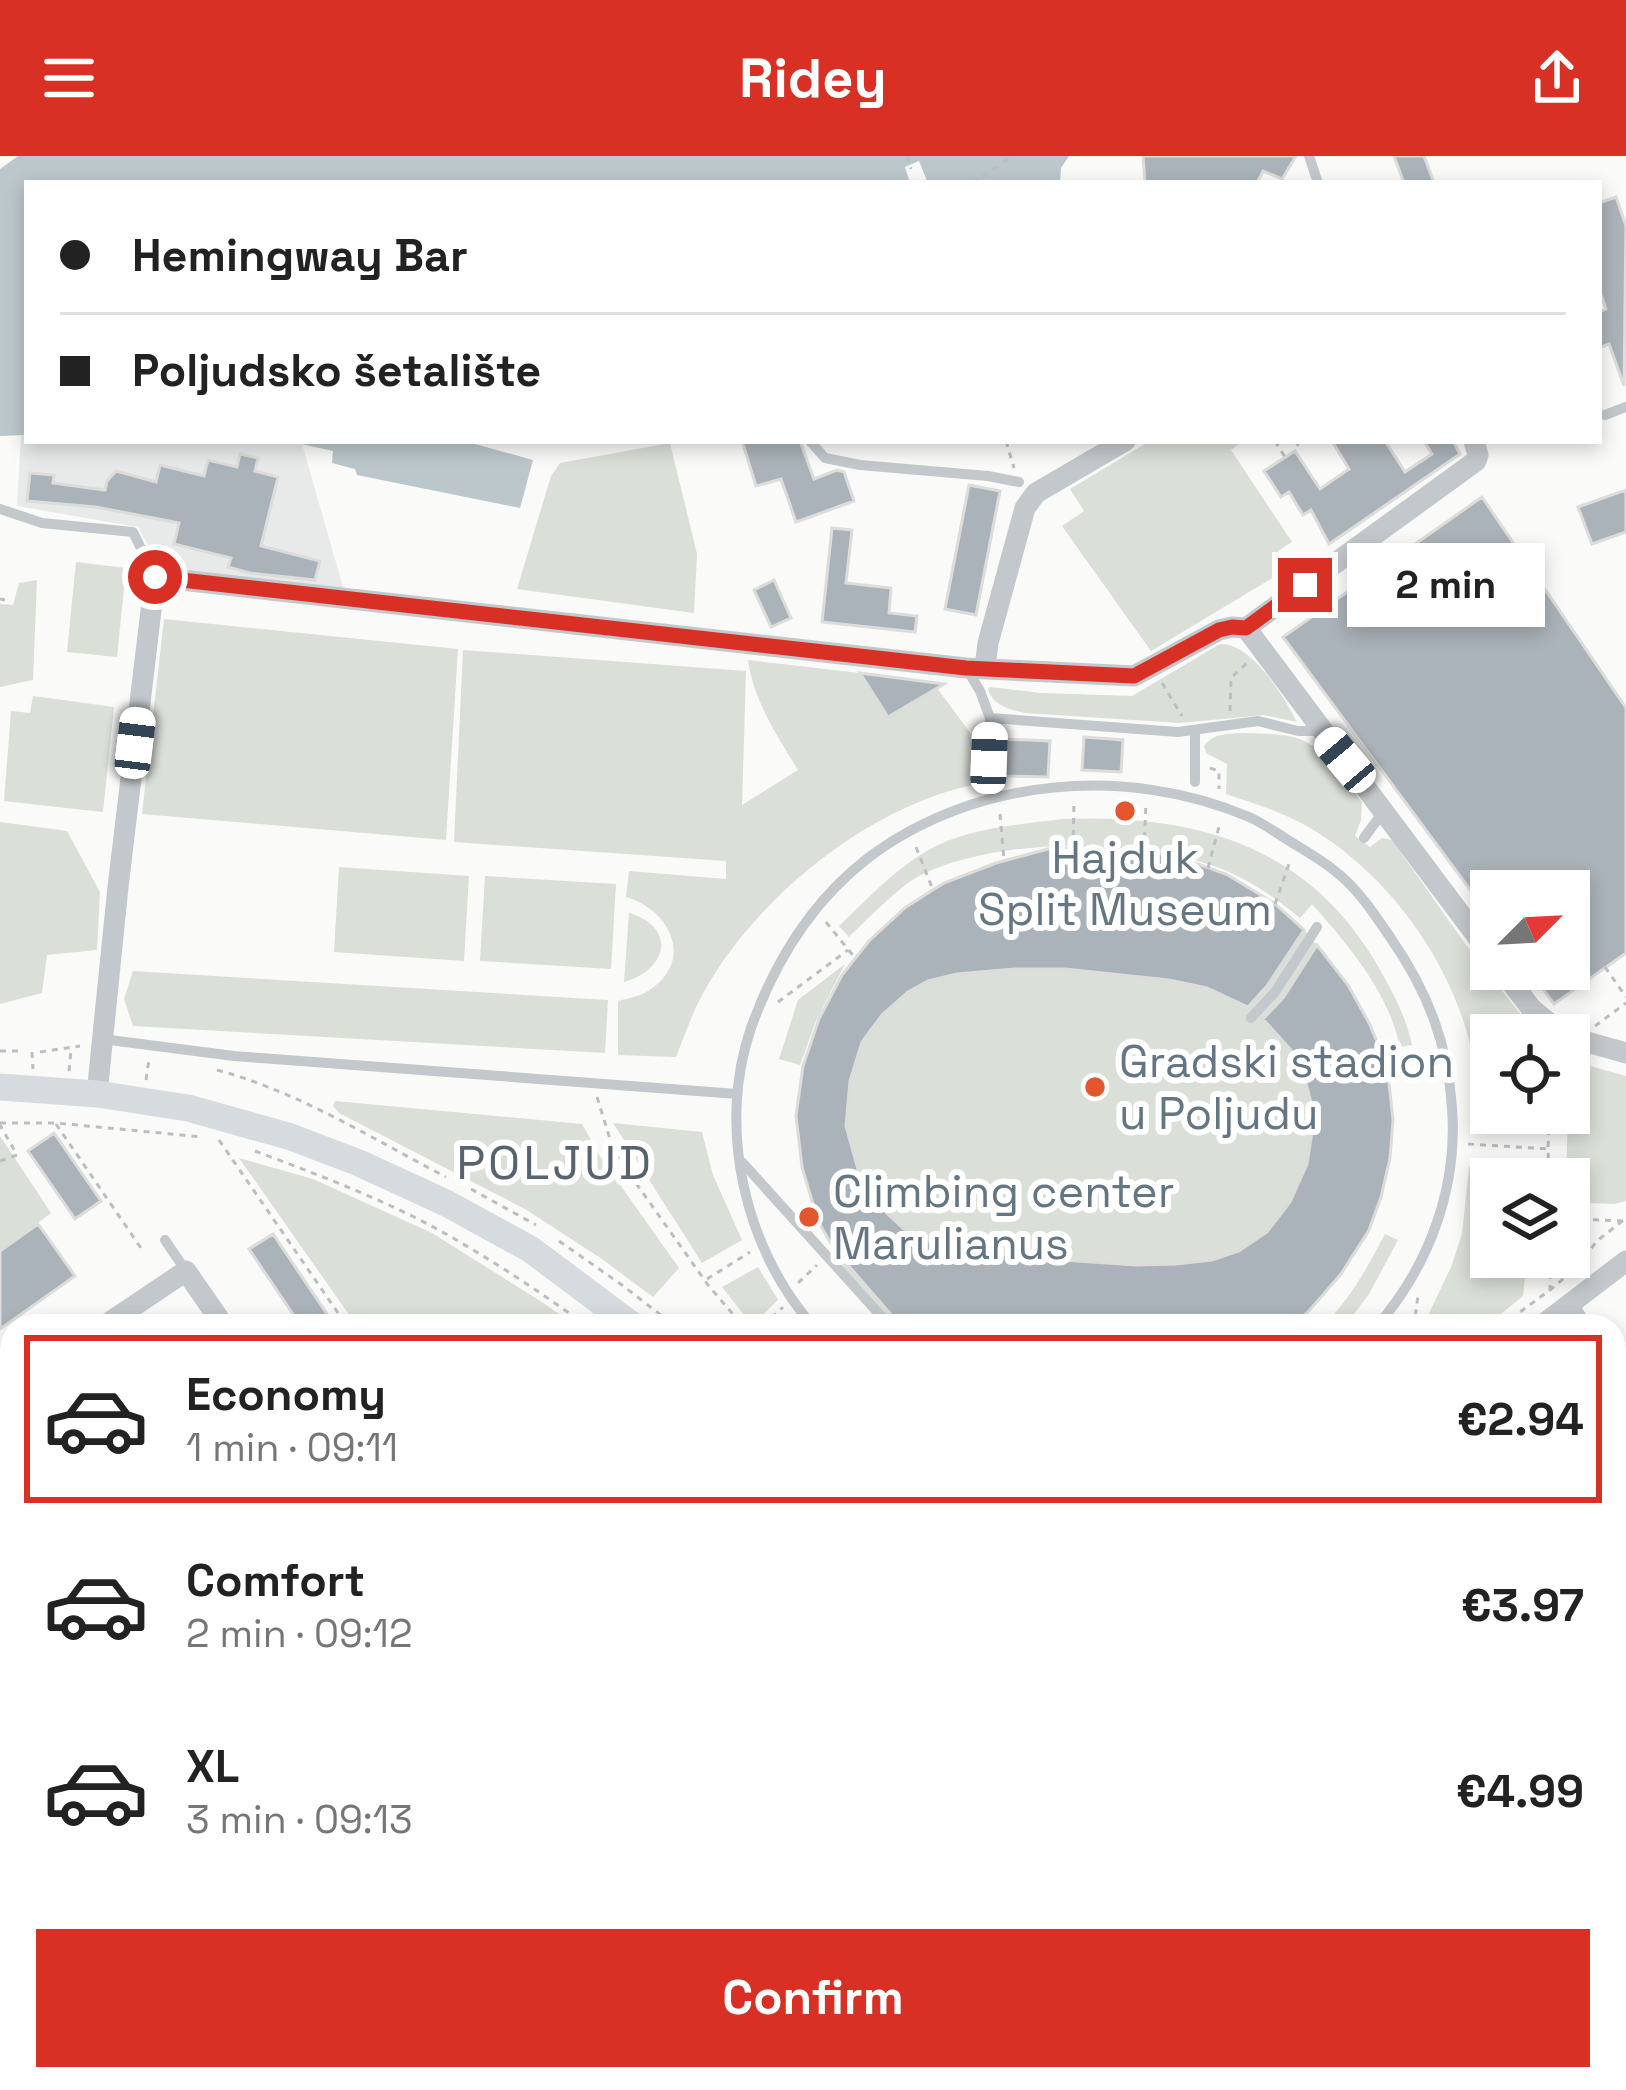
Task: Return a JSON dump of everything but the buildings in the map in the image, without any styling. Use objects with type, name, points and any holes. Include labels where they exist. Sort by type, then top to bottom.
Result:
[{"type":"main road","points":[[0,1087],[97,1094],[188,1108],[291,1137],[446,1203],[530,1250],[617,1314]]},
{"type":"street","points":[[976,668],[988,643],[1025,508],[1036,493],[1120,444]]},
{"type":"street","points":[[97,1094],[155,577],[976,668],[1134,676],[1219,630],[1246,628],[1476,461],[1475,444]]},
{"type":"street","points":[[1246,628],[1470,928]]},
{"type":"street","points":[[1517,990],[1538,1014]]},
{"type":"street","points":[[1590,1043],[1626,1053]]},
{"type":"street","points":[[1558,1314],[1626,1262]]},
{"type":"street","points":[[122,1314],[186,1271],[216,1314]]},
{"type":"lane","points":[[1605,415],[1626,407]]},
{"type":"lane","points":[[813,444],[825,458],[860,465],[1018,478],[1025,508]]},
{"type":"lane","points":[[0,509],[42,524],[134,532],[155,577]]},
{"type":"lane","points":[[976,668],[990,718],[991,780]]},
{"type":"lane","points":[[990,718],[1191,731],[1258,721],[1320,731]]},
{"type":"lane","points":[[1191,731],[1195,782]]},
{"type":"lane","points":[[804,1314],[762,1245],[742,1180],[734,1115],[743,1052],[763,995],[790,941],[824,899],[868,858],[917,828],[977,804],[1038,788],[1101,785],[1197,799],[1252,818],[1342,876],[1400,951],[1432,1009],[1450,1072],[1454,1143],[1443,1206],[1424,1257],[1387,1314]]},
{"type":"lane","points":[[1364,838],[1383,812]]},
{"type":"lane","points":[[1251,1018],[1275,992],[1317,927]]},
{"type":"lane","points":[[102,1039],[234,1056],[737,1094]]},
{"type":"lane","points":[[740,1160],[879,1314]]},
{"type":"lane","points":[[165,1240],[186,1271]]},
{"type":"lane","points":[[1573,1302],[1580,1314]]},
{"type":"path","points":[[907,156],[911,169]]},
{"type":"path","points":[[977,180],[1013,156]]},
{"type":"path","points":[[1007,444],[1018,478]]},
{"type":"path","points":[[1277,444],[1285,458]]},
{"type":"path","points":[[1297,444],[1300,448]]},
{"type":"path","points":[[1230,725],[1231,678],[1264,649]]},
{"type":"path","points":[[1166,687],[1191,731]]},
{"type":"path","points":[[1073,848],[1074,819]]},
{"type":"path","points":[[1144,850],[1145,820]]},
{"type":"path","points":[[1001,827],[1004,860]]},
{"type":"path","points":[[1208,868],[1217,836]]},
{"type":"path","points":[[919,855],[933,890]]},
{"type":"path","points":[[1276,904],[1288,866]]},
{"type":"path","points":[[834,932],[855,958]]},
{"type":"path","points":[[754,1018],[848,950]]},
{"type":"path","points":[[1605,968],[1626,1000],[1613,1012]]},
{"type":"path","points":[[0,1051],[23,1051]]},
{"type":"path","points":[[593,1083],[614,1152],[733,1314]]},
{"type":"path","points":[[56,1123],[143,1251]]},
{"type":"path","points":[[0,1161],[17,1155],[0,1124],[56,1123],[208,1137]]},
{"type":"path","points":[[1548,1158],[1549,1134]]},
{"type":"path","points":[[218,1139],[339,1314]]},
{"type":"path","points":[[1454,1143],[1548,1149]]},
{"type":"path","points":[[249,1149],[435,1228],[571,1314]]},
{"type":"path","points":[[1590,1219],[1625,1220]]},
{"type":"path","points":[[1517,1314],[1576,1268],[1597,1241],[1625,1220]]},
{"type":"path","points":[[705,1280],[762,1245]]},
{"type":"path","points":[[773,1314],[812,1270]]},
{"type":"path","points":[[1547,1314],[1550,1278]]},
{"type":"shaded area","points":[[18,156],[1069,156],[1060,180],[927,180],[919,161],[905,167],[909,180],[24,180],[24,435],[0,436],[0,169]]},
{"type":"shaded area","points":[[21,436],[24,444],[302,444],[345,594],[162,571],[138,527],[17,506]]},
{"type":"shaded area","points":[[302,444],[475,444],[533,460],[520,508],[357,475],[355,469],[332,463],[333,451]]},
{"type":"shaded area","points":[[670,444],[697,554],[694,613],[517,589],[551,476],[560,463]]},
{"type":"shaded area","points":[[1145,444],[1239,444],[1231,450],[1292,542],[1278,551],[1289,568],[1151,651],[1062,526],[1084,511],[1070,489]]},
{"type":"shaded area","points":[[76,562],[126,568],[117,657],[67,652]]},
{"type":"shaded area","points":[[37,580],[33,680],[0,687],[0,604],[13,605],[19,583]]},
{"type":"shaded area","points":[[164,619],[458,649],[446,840],[142,814]]},
{"type":"shaded area","points":[[1220,644],[1255,661],[1297,722],[1264,715],[1180,723],[1025,713],[998,703],[988,689],[1132,696]]},
{"type":"shaded area","points":[[463,650],[746,671],[742,805],[798,770],[761,704],[748,660],[860,673],[888,717],[937,688],[971,734],[977,784],[893,814],[853,837],[778,896],[719,967],[676,1057],[618,1055],[618,1001],[655,986],[667,974],[674,947],[653,911],[626,897],[629,871],[726,879],[726,861],[454,842]]},
{"type":"shaded area","points":[[33,696],[114,707],[103,812],[4,801],[11,711],[30,713]]},
{"type":"shaded area","points":[[1228,734],[1295,738],[1326,758],[1362,802],[1355,836],[1370,847],[1382,838],[1392,840],[1470,950],[1470,990],[1502,990],[1520,1014],[1470,1014],[1470,1045],[1451,988],[1435,958],[1396,901],[1372,876],[1320,834],[1226,794],[1227,764],[1206,753],[1204,746]]},
{"type":"shaded area","name":"Gradski stadion u Poljudu","points":[[1062,819],[1110,819],[1156,822],[1241,844],[1314,888],[1375,961],[1406,1022],[1412,1045],[1400,1047],[1377,988],[1312,904],[1300,918],[1244,879],[1180,858],[1241,882],[1297,923],[1363,1012],[1382,1059],[1390,1107],[1389,1155],[1379,1202],[1359,1247],[1303,1314],[884,1314],[847,1273],[818,1221],[796,1116],[803,1066],[819,1019],[842,975],[869,941],[906,907],[944,883],[996,863],[1080,846],[1020,849],[939,867],[913,880],[849,937],[839,926],[925,852],[992,829]]},
{"type":"shaded area","points":[[0,822],[67,831],[100,892],[97,950],[47,955],[42,993],[0,1004]]},
{"type":"shaded area","points":[[339,867],[469,876],[464,961],[334,952]]},
{"type":"shaded area","points":[[485,876],[616,884],[611,969],[480,961]]},
{"type":"shaded area","points":[[629,913],[655,928],[661,948],[650,968],[624,982]]},
{"type":"shaded area","points":[[845,964],[800,1065],[779,1059],[798,1000]]},
{"type":"shaded area","points":[[133,971],[608,1000],[605,1053],[133,1026],[124,999]]},
{"type":"shaded area","points":[[1590,1066],[1626,1076],[1626,1201],[1590,1203],[1590,1158],[1567,1158],[1567,1134],[1590,1134]]},
{"type":"shaded area","points":[[335,1101],[582,1124],[679,1268],[653,1297],[525,1209],[339,1113]]},
{"type":"shaded area","points":[[613,1123],[702,1132],[713,1175],[742,1240],[702,1263]]},
{"type":"shaded area","points":[[0,1136],[51,1213],[0,1251]]},
{"type":"shaded area","points":[[239,1158],[313,1179],[432,1233],[559,1314],[349,1314]]},
{"type":"shaded area","points":[[1470,1167],[1470,1278],[1525,1278],[1523,1296],[1501,1314],[1429,1314],[1462,1234]]},
{"type":"shaded area","points":[[1385,1234],[1398,1240],[1354,1314],[1334,1314],[1349,1294]]},
{"type":"shaded area","points":[[758,1267],[778,1300],[763,1314],[743,1314],[722,1287]]},
{"type":"place","name":"Hajduk Split Museum","points":[[1125,811]]},
{"type":"place","name":"Gradski stadion u Poljudu","points":[[1095,1087]]},
{"type":"place","name":"Climbing center Marulianus","points":[[809,1217]]},
{"type":"district","name":"POLJUD","points":[[555,1162]]},
{"type":"route","points":[[155,577],[966,668],[1134,676],[1219,630],[1246,628],[1305,585]]}]
